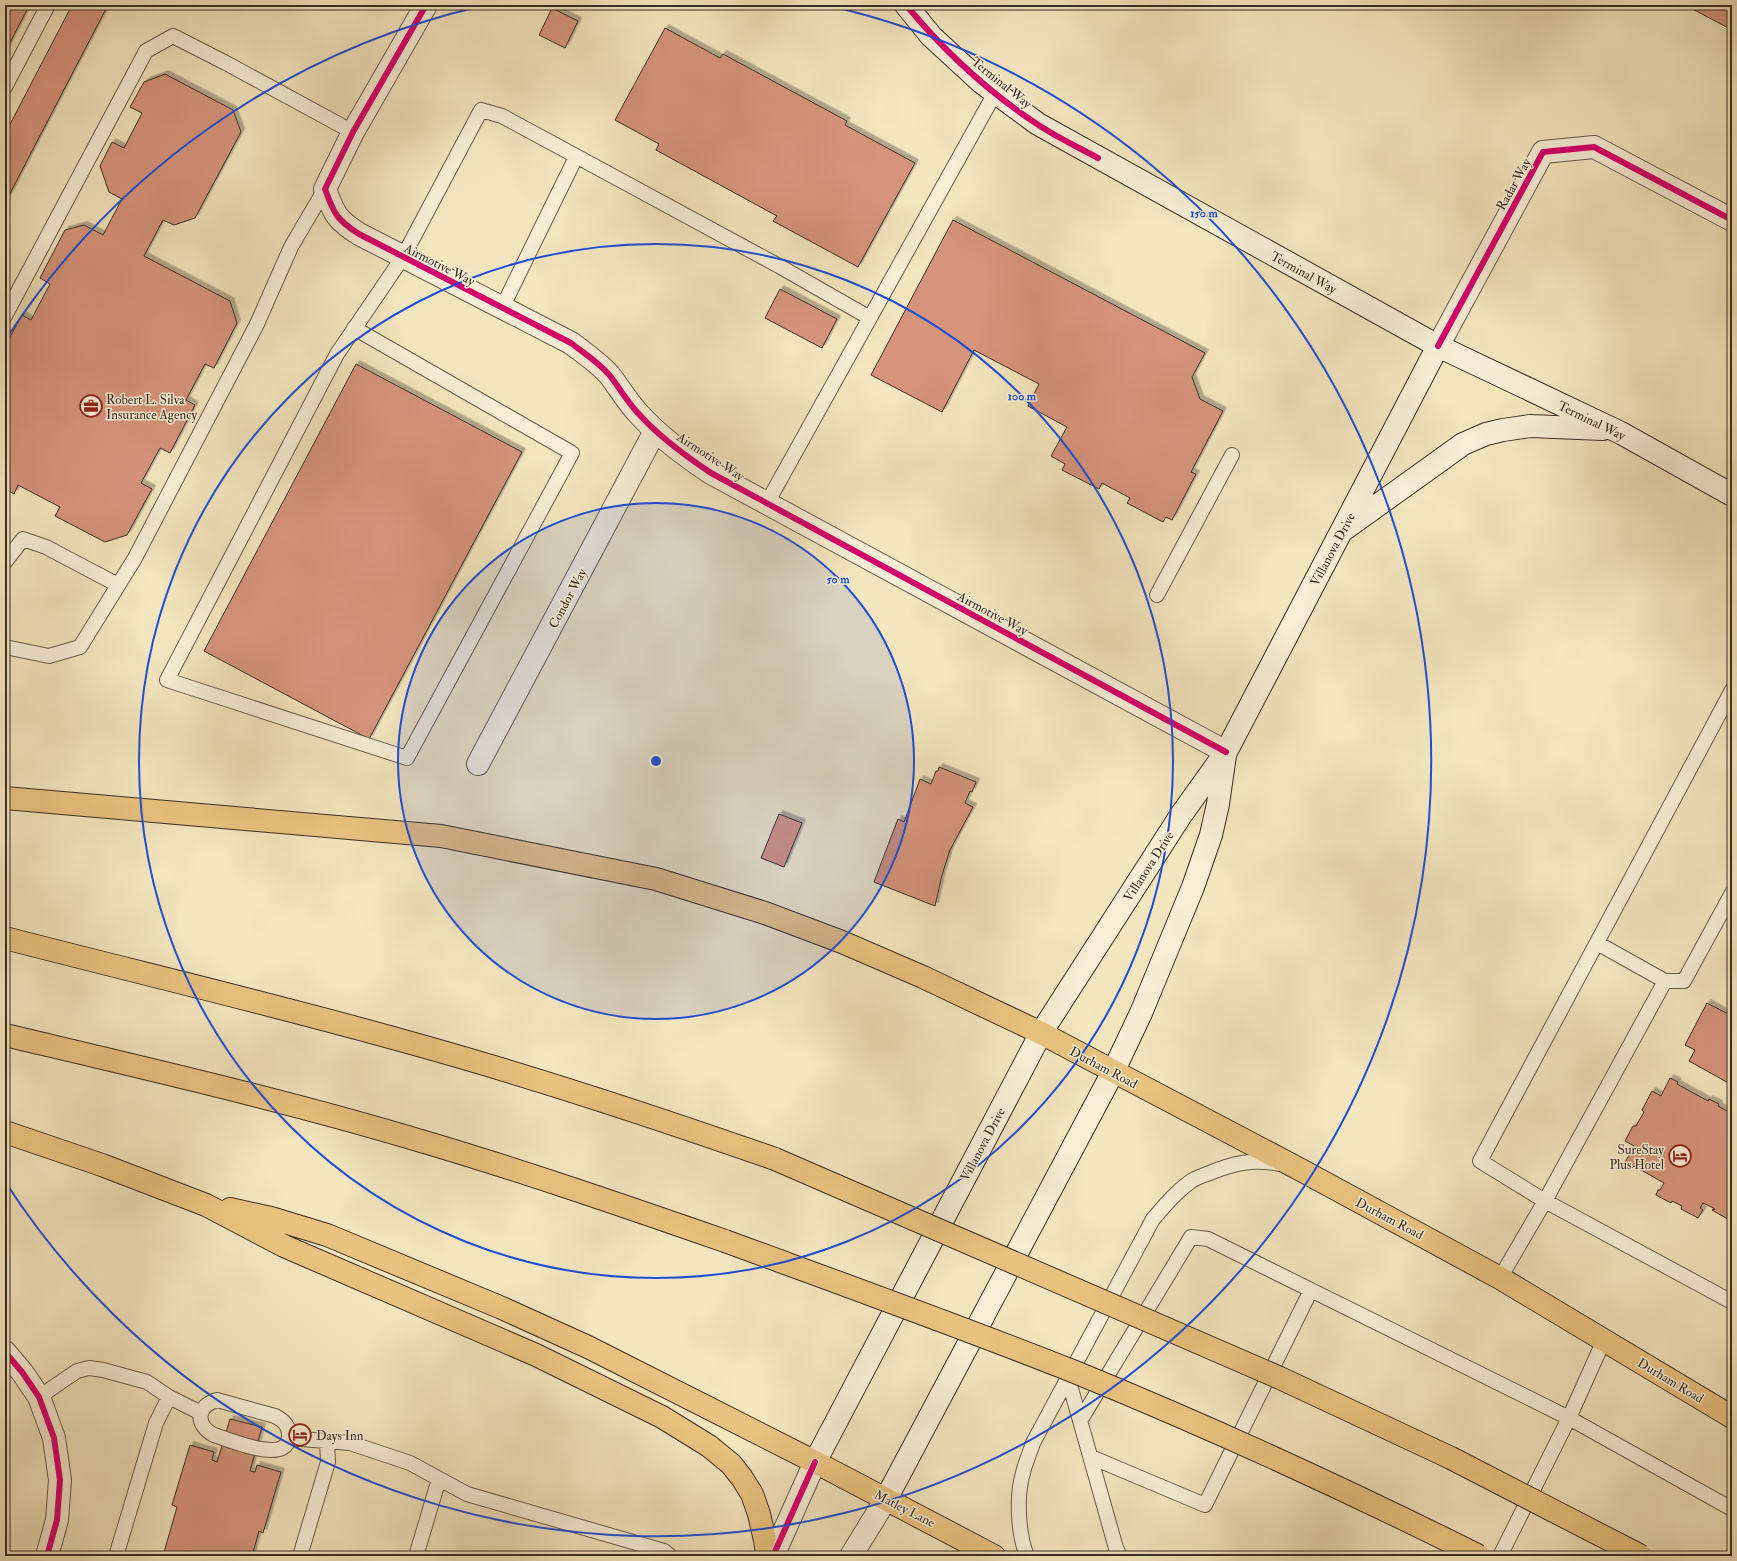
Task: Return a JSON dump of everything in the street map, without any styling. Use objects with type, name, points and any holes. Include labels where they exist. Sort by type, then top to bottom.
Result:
[{"type":"main road","points":[[325,189],[353,132],[426,5]]},
{"type":"main road","name":"Terminal Way","points":[[906,5],[931,36],[981,82],[1038,124],[1438,346],[1612,429],[1732,495]]},
{"type":"main road","name":"Radar Way","points":[[1438,346],[1543,152],[1594,147],[1732,220]]},
{"type":"main road","name":"Airmotive Way","points":[[325,189],[332,209],[342,223],[359,234],[572,343],[596,362],[611,377],[636,412],[655,431],[687,457],[711,473],[1226,752]]},
{"type":"main road","name":"Villanova Drive","points":[[773,1556],[815,1462],[1041,1034],[1169,833],[1226,752],[1438,346]]},
{"type":"main road","points":[[1341,531],[1463,444],[1486,434],[1530,426],[1612,429]]},
{"type":"main road","name":"Condor Way","points":[[478,764],[655,431]]},
{"type":"main road","name":"Villanova Drive","points":[[851,1556],[886,1499],[1113,1072],[1141,1014],[1193,887],[1210,835],[1218,804],[1226,752]]},
{"type":"main road","name":"Durham Road","points":[[5,798],[441,836],[656,879],[765,913],[842,942],[923,977],[1041,1034],[1301,1170],[1500,1278],[1732,1417]]},
{"type":"main road","points":[[5,938],[410,1043],[597,1099],[775,1159],[1280,1378],[1451,1458],[1641,1556]]},
{"type":"main road","points":[[5,1034],[302,1108],[420,1141],[543,1179],[725,1241],[960,1327],[1084,1376],[1192,1422],[1335,1486],[1479,1556]]},
{"type":"main road","points":[[5,1132],[206,1205],[284,1246],[330,1267],[536,1355],[686,1430],[731,1464],[742,1478],[752,1494],[759,1514],[766,1540],[767,1556]]},
{"type":"main road","name":"Matley Lane","points":[[206,1205],[271,1218],[327,1235],[502,1308],[588,1347],[815,1462],[994,1556]]},
{"type":"main road","points":[[5,1352],[22,1372],[39,1397],[54,1438],[60,1480],[57,1520],[48,1556]]},
{"type":"lane","points":[[5,86],[48,5]]},
{"type":"lane","points":[[5,316],[146,51],[173,36],[353,132]]},
{"type":"lane","points":[[767,503],[994,93]]},
{"type":"lane","points":[[354,328],[572,453],[408,758],[167,680],[337,354],[354,328],[403,257],[481,110],[502,116],[779,266],[870,318]]},
{"type":"lane","points":[[502,308],[576,156]]},
{"type":"lane","points":[[5,647],[49,656],[80,647],[135,558],[257,324],[291,247],[325,189]]},
{"type":"lane","points":[[1157,595],[1232,455]]},
{"type":"lane","points":[[5,562],[23,539],[46,547],[118,585]]},
{"type":"lane","points":[[1732,690],[1480,1161],[1545,1201],[1732,1302]]},
{"type":"lane","points":[[1597,943],[1665,981],[1684,981],[1732,894]]},
{"type":"lane","points":[[1500,1278],[1545,1201],[1665,981]]},
{"type":"lane","points":[[1027,1556],[1023,1546],[1020,1527],[1019,1501],[1022,1474],[1033,1443],[1153,1218],[1170,1199],[1192,1180],[1220,1168],[1241,1162],[1258,1161],[1301,1170]]},
{"type":"lane","points":[[1080,1422],[1191,1237],[1208,1239],[1569,1418],[1732,1509]]},
{"type":"lane","points":[[1091,1457],[1205,1505],[1310,1290]]},
{"type":"lane","points":[[1500,1556],[1569,1418],[1604,1340]]},
{"type":"lane","points":[[39,1397],[77,1371],[89,1368],[103,1370],[146,1382],[169,1397],[201,1413]]},
{"type":"lane","points":[[1068,1378],[1116,1548],[1120,1556]]},
{"type":"lane","points":[[116,1556],[156,1423],[169,1397]]},
{"type":"lane","points":[[224,1400],[275,1416],[287,1425],[289,1438],[286,1446],[280,1450],[266,1450],[208,1432],[203,1427],[201,1413],[210,1402],[224,1400]]},
{"type":"lane","points":[[289,1438],[350,1443],[410,1463],[467,1494],[664,1551],[670,1556]]},
{"type":"lane","points":[[300,1556],[328,1462],[327,1442]]},
{"type":"lane","points":[[416,1556],[439,1479]]},
{"type":"building","points":[[5,5],[21,5],[20,7],[27,10],[5,52]]},
{"type":"building","points":[[72,5],[108,5],[5,203],[5,134]]},
{"type":"building","points":[[1685,5],[1732,5],[1732,30]]},
{"type":"building","points":[[552,8],[578,21],[565,48],[539,35]]},
{"type":"building","points":[[665,28],[720,58],[723,54],[847,121],[845,125],[915,163],[858,267],[773,221],[777,216],[656,150],[659,144],[615,120]]},
{"type":"building","points":[[165,74],[233,110],[241,132],[195,218],[174,225],[163,220],[144,256],[230,301],[237,323],[214,368],[205,364],[186,400],[195,405],[170,453],[160,448],[141,483],[152,489],[127,535],[105,542],[55,516],[60,507],[18,485],[14,494],[5,489],[5,373],[8,367],[5,365],[5,346],[22,315],[31,320],[50,284],[40,278],[65,230],[84,225],[103,235],[122,199],[109,192],[100,166],[112,142],[124,148],[142,113],[130,107],[144,82]]},
{"type":"building","points":[[953,220],[1205,353],[1192,377],[1200,399],[1223,411],[1191,472],[1196,474],[1172,520],[1166,517],[1163,522],[1127,503],[1130,498],[1102,483],[1099,489],[1062,470],[1065,464],[1051,456],[1067,427],[1028,406],[1039,384],[974,350],[942,412],[871,375]]},
{"type":"building","points":[[780,289],[837,319],[822,348],[765,318]]},
{"type":"building","points":[[356,364],[522,452],[369,739],[204,651]]},
{"type":"building","points":[[939,767],[976,782],[965,803],[973,807],[950,850],[942,875],[935,906],[874,882],[898,819],[904,822],[920,779],[931,784]]},
{"type":"building","points":[[779,814],[802,823],[784,867],[761,858]]},
{"type":"building","points":[[1707,1003],[1732,1016],[1732,1085],[1689,1061],[1695,1050],[1685,1045]]},
{"type":"building","name":"SureStay Plus Hotel","points":[[1670,1078],[1678,1082],[1677,1084],[1708,1101],[1709,1099],[1719,1104],[1718,1106],[1732,1114],[1731,1221],[1712,1210],[1715,1209],[1703,1203],[1700,1208],[1703,1210],[1698,1218],[1681,1209],[1682,1206],[1672,1201],[1671,1203],[1656,1195],[1664,1183],[1634,1166],[1630,1170],[1623,1166],[1634,1146],[1625,1141],[1633,1126],[1636,1126],[1644,1112],[1642,1110],[1652,1091],[1661,1096]]},
{"type":"building","points":[[230,1419],[262,1427],[250,1471],[255,1472],[257,1465],[281,1472],[263,1533],[259,1531],[252,1556],[163,1556],[177,1507],[172,1505],[190,1445],[214,1452],[212,1460],[217,1462]]},
{"type":"cycle path","points":[[426,5],[353,132],[325,189],[334,211],[346,225],[359,234],[571,343],[607,372],[633,408],[645,421],[681,452],[711,473],[1226,752]]},
{"type":"cycle path","points":[[906,5],[951,54],[1001,98],[1044,129],[1098,158]]},
{"type":"cycle path","points":[[1438,346],[1543,152],[1594,147],[1732,220]]},
{"type":"cycle path","points":[[5,1352],[22,1372],[39,1397],[54,1438],[60,1480],[57,1520],[47,1556]]},
{"type":"cycle path","points":[[773,1556],[815,1462]]},
{"type":"place","name":"Robert L. Silva Insurance Agency","points":[[91,406]]},
{"type":"place","name":"SureStay Plus Hotel","points":[[1680,1156]]},
{"type":"place","name":"Days Inn","points":[[300,1435]]}]
